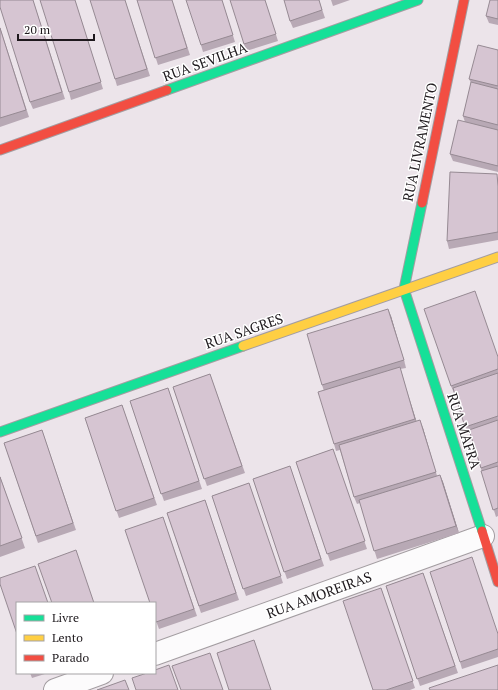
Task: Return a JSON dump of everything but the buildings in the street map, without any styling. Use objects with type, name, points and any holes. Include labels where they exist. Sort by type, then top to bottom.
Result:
[{"type":"street","name":"RUA SEVILHA","points":[[0,150],[418,0]]},
{"type":"street","name":"RUA LIVRAMENTO","points":[[404,289],[464,0]]},
{"type":"street","name":"RUA SAGRES","points":[[0,432],[498,257]]},
{"type":"street","name":"RUA MAFRA","points":[[404,289],[498,582]]},
{"type":"street","name":"RUA AMOREIRAS","points":[[156,654],[483,536]]},
{"type":"street","points":[[55,690],[99,674]]},
{"type":"traffic: fast","points":[[167,90],[418,0]]},
{"type":"traffic: fast","points":[[422,203],[404,289],[482,531]]},
{"type":"traffic: fast","points":[[0,432],[243,346]]},
{"type":"traffic: slow","points":[[243,346],[498,257]]},
{"type":"traffic: jam","points":[[422,203],[464,0]]},
{"type":"traffic: jam","points":[[0,150],[167,90]]},
{"type":"traffic: jam","points":[[482,531],[498,582]]}]
